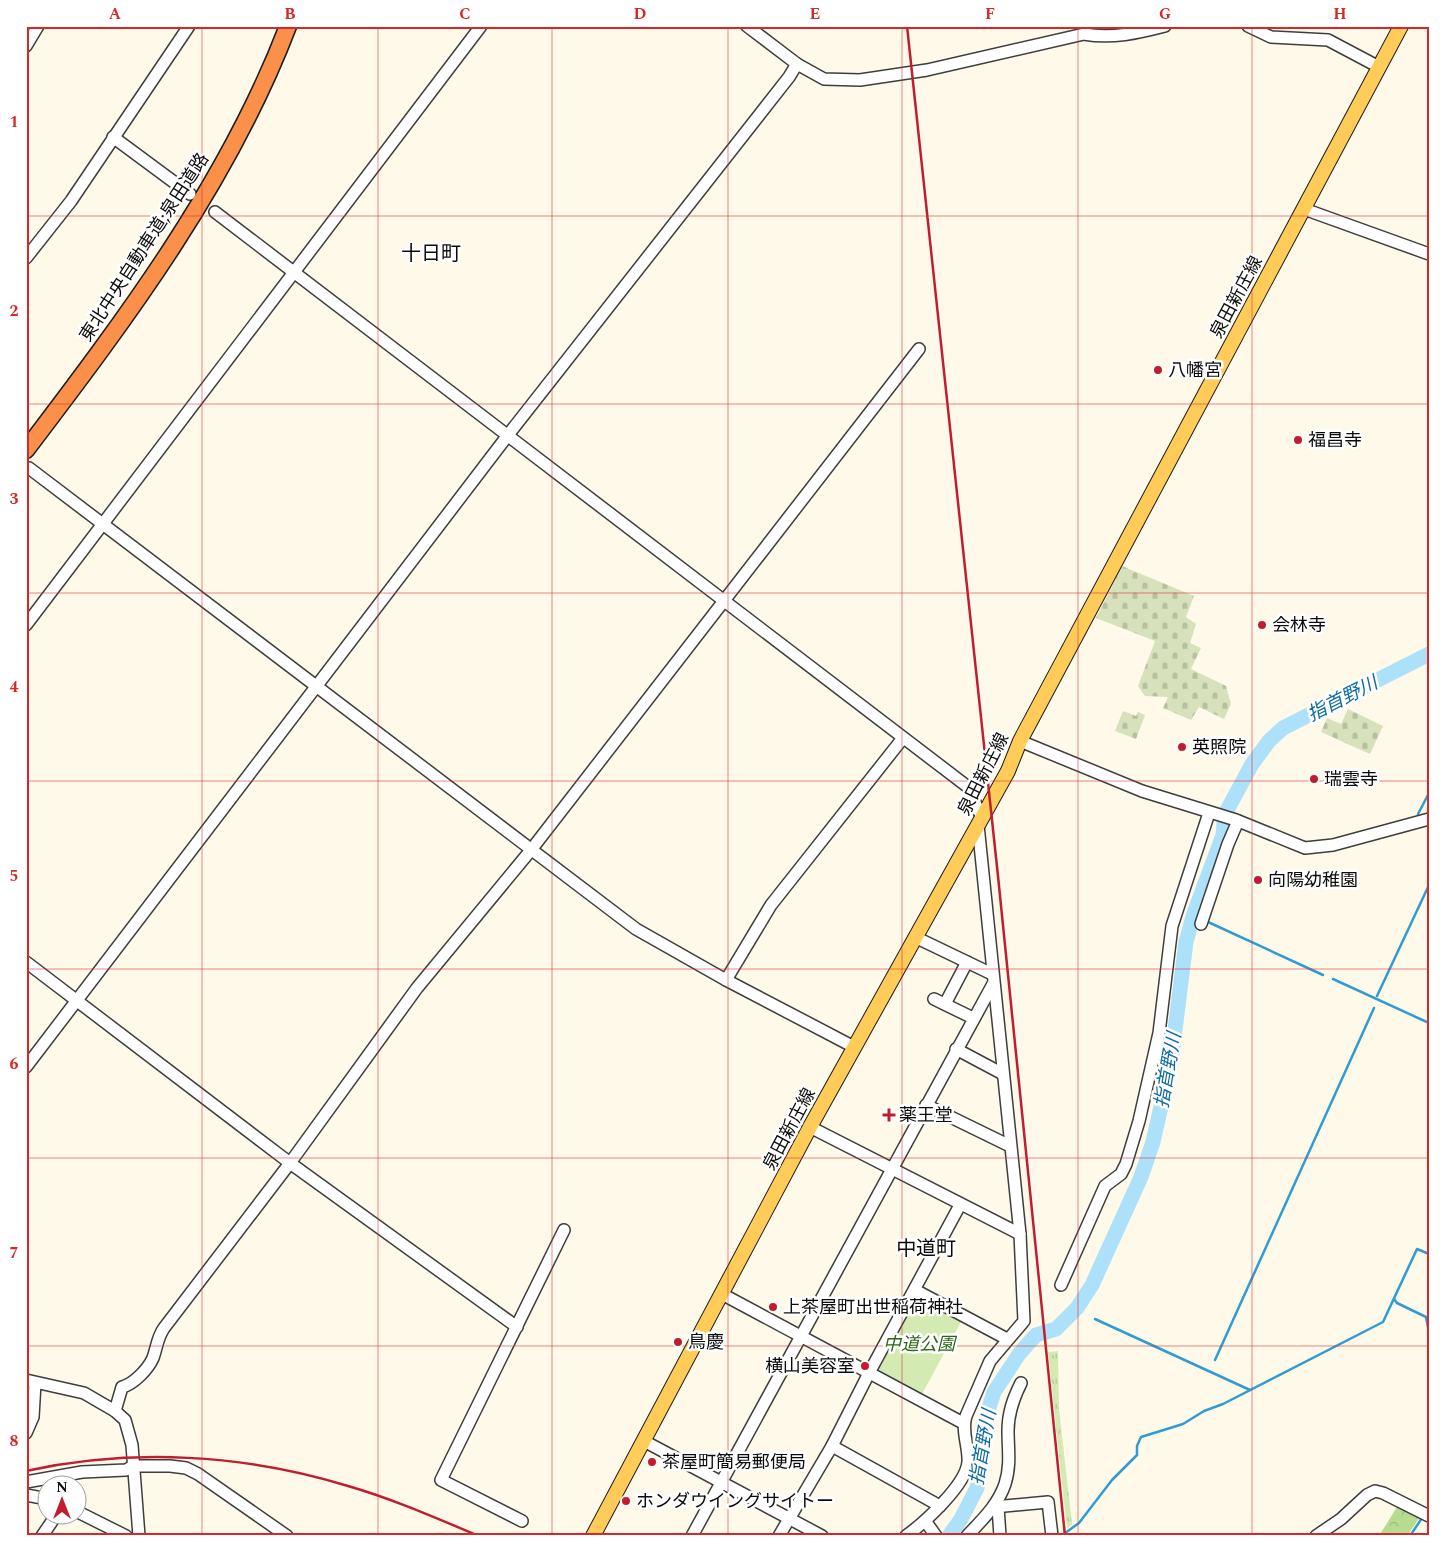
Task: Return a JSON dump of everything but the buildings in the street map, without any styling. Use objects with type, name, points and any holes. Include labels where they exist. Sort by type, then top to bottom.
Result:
[{"type":"highway","name":"東北中央自動車道;泉田道路","points":[[26,450],[142,293],[193,216],[229,154],[262,89],[288,26]]},
{"type":"main road","name":"泉田新庄線","points":[[594,1536],[810,1127],[1008,770],[1020,741],[1401,26]]},
{"type":"street","points":[[26,46],[38,26]]},
{"type":"street","points":[[26,258],[71,202],[189,26]]},
{"type":"street","points":[[26,625],[481,26]]},
{"type":"street","points":[[747,26],[796,64],[824,79],[860,80],[928,70],[1093,31],[1101,37],[1129,34],[1165,26]]},
{"type":"street","points":[[1248,26],[1271,37],[1328,40],[1379,67]]},
{"type":"street","points":[[26,1067],[508,436],[790,77],[796,64]]},
{"type":"street","points":[[113,137],[190,194]]},
{"type":"street","points":[[1304,209],[1429,254]]},
{"type":"street","points":[[215,212],[968,787],[980,821],[992,979],[1020,1234],[1024,1321],[1007,1339],[985,1370],[963,1423],[966,1468],[940,1506],[926,1522],[906,1536]]},
{"type":"street","points":[[115,1411],[122,1388],[137,1379],[152,1359],[158,1338],[164,1328],[290,1163],[417,988],[531,850],[598,760],[725,600],[919,349]]},
{"type":"street","points":[[29,468],[104,523],[636,929],[726,980],[854,1047]]},
{"type":"street","points":[[726,980],[771,905],[903,738]]},
{"type":"street","points":[[1020,741],[1133,787],[1237,820],[1311,849],[1429,819]]},
{"type":"street","points":[[1061,1285],[1105,1186],[1121,1174],[1139,1121],[1159,1033],[1172,926],[1210,813]]},
{"type":"street","points":[[1201,924],[1237,820]]},
{"type":"street","points":[[915,937],[967,962],[992,979]]},
{"type":"street","points":[[26,962],[290,1163],[517,1327]]},
{"type":"street","points":[[945,1004],[967,962]]},
{"type":"street","points":[[692,1536],[973,1018],[992,979]]},
{"type":"street","points":[[934,999],[973,1018]]},
{"type":"street","points":[[956,1049],[1003,1074]]},
{"type":"street","points":[[926,1105],[1010,1146]]},
{"type":"street","points":[[810,1127],[1020,1234]]},
{"type":"street","points":[[779,1536],[832,1446],[869,1372],[960,1205]]},
{"type":"street","points":[[522,1521],[441,1480],[564,1230]]},
{"type":"street","points":[[915,1290],[1007,1339]]},
{"type":"street","points":[[722,1294],[963,1423]]},
{"type":"street","points":[[26,1432],[34,1411],[30,1381],[84,1393],[115,1411],[125,1420],[132,1445],[139,1536]]},
{"type":"street","points":[[967,1536],[996,1507],[1006,1483],[1010,1456],[1008,1430],[1012,1402],[1021,1383]]},
{"type":"street","points":[[644,1441],[722,1480],[822,1536]]},
{"type":"street","points":[[832,1446],[940,1506]]},
{"type":"street","points":[[26,1482],[82,1472],[126,1470],[133,1466],[186,1468],[198,1474],[287,1536]]},
{"type":"street","points":[[1316,1536],[1341,1519],[1367,1495],[1375,1491],[1383,1493],[1429,1516]]},
{"type":"street","points":[[996,1507],[1048,1502],[1052,1536]]},
{"type":"street","points":[[996,1507],[1000,1536]]},
{"type":"street","points":[[88,1517],[126,1536]]},
{"type":"street","points":[[926,1522],[936,1536]]},
{"type":"street","points":[[42,1536],[50,1524]]},
{"type":"green space","points":[[1122,566],[1194,596],[1186,617],[1196,624],[1190,643],[1201,648],[1191,669],[1226,686],[1231,704],[1224,719],[1199,707],[1191,720],[1163,708],[1168,697],[1145,696],[1138,686],[1155,641],[1096,618]]},
{"type":"green space","points":[[1348,709],[1383,726],[1370,754],[1321,732],[1327,718],[1341,724]]},
{"type":"green space","points":[[1123,711],[1136,716],[1138,712],[1145,715],[1136,739],[1115,731]]},
{"type":"green space","name":"中道公園","points":[[916,1295],[962,1320],[922,1394],[877,1369]]},
{"type":"green space","points":[[1058,1351],[1059,1409],[1072,1524],[1067,1529],[1048,1352]]},
{"type":"green space","points":[[1397,1507],[1420,1517],[1407,1536],[1379,1536]]},
{"type":"waterway","name":"指首野川","points":[[949,1536],[961,1519],[977,1488],[981,1470],[982,1429],[994,1392],[1019,1354],[1036,1335],[1056,1329],[1077,1308],[1092,1285],[1141,1177],[1153,1142],[1171,1062],[1186,942],[1194,913],[1223,835],[1225,814],[1252,764],[1269,741],[1283,728],[1429,654]]},
{"type":"waterway","points":[[1418,814],[1429,793]]},
{"type":"waterway","points":[[1377,996],[1429,885]]},
{"type":"waterway","points":[[1208,922],[1323,975]]},
{"type":"waterway","points":[[1333,979],[1429,1023]]},
{"type":"waterway","points":[[1215,1360],[1374,1008]]},
{"type":"waterway","points":[[1061,1536],[1079,1523],[1112,1480],[1137,1455],[1137,1446],[1141,1437],[1183,1424],[1204,1411],[1223,1404],[1383,1322],[1417,1249],[1429,1254]]},
{"type":"waterway","points":[[1394,1299],[1397,1303],[1426,1317],[1429,1333]]},
{"type":"waterway","points":[[1095,1319],[1250,1390]]},
{"type":"waterway","points":[[1410,1536],[1422,1518]]},
{"type":"railway","points":[[907,26],[998,876],[1065,1536]]},
{"type":"railway","points":[[26,1471],[107,1459],[147,1457],[229,1461],[309,1475],[365,1491],[479,1536]]},
{"type":"place","name":"八幡宮","points":[[1158,370]]},
{"type":"place","name":"福昌寺","points":[[1298,440]]},
{"type":"place","name":"会林寺","points":[[1262,625]]},
{"type":"place","name":"英照院","points":[[1182,747]]},
{"type":"place","name":"瑞雲寺","points":[[1314,779]]},
{"type":"place","name":"向陽幼稚園","points":[[1258,880]]},
{"type":"place","name":"薬王堂","points":[[889,1115]]},
{"type":"place","name":"上茶屋町出世稲荷神社","points":[[773,1307]]},
{"type":"place","name":"鳥慶","points":[[678,1342]]},
{"type":"place","name":"横山美容室","points":[[865,1366]]},
{"type":"place","name":"茶屋町簡易郵便局","points":[[652,1462]]},
{"type":"place","name":"ホンダウイングサイトー","points":[[626,1501]]},
{"type":"district","name":"十日町","points":[[431,253]]},
{"type":"district","name":"中道町","points":[[926,1248]]}]
